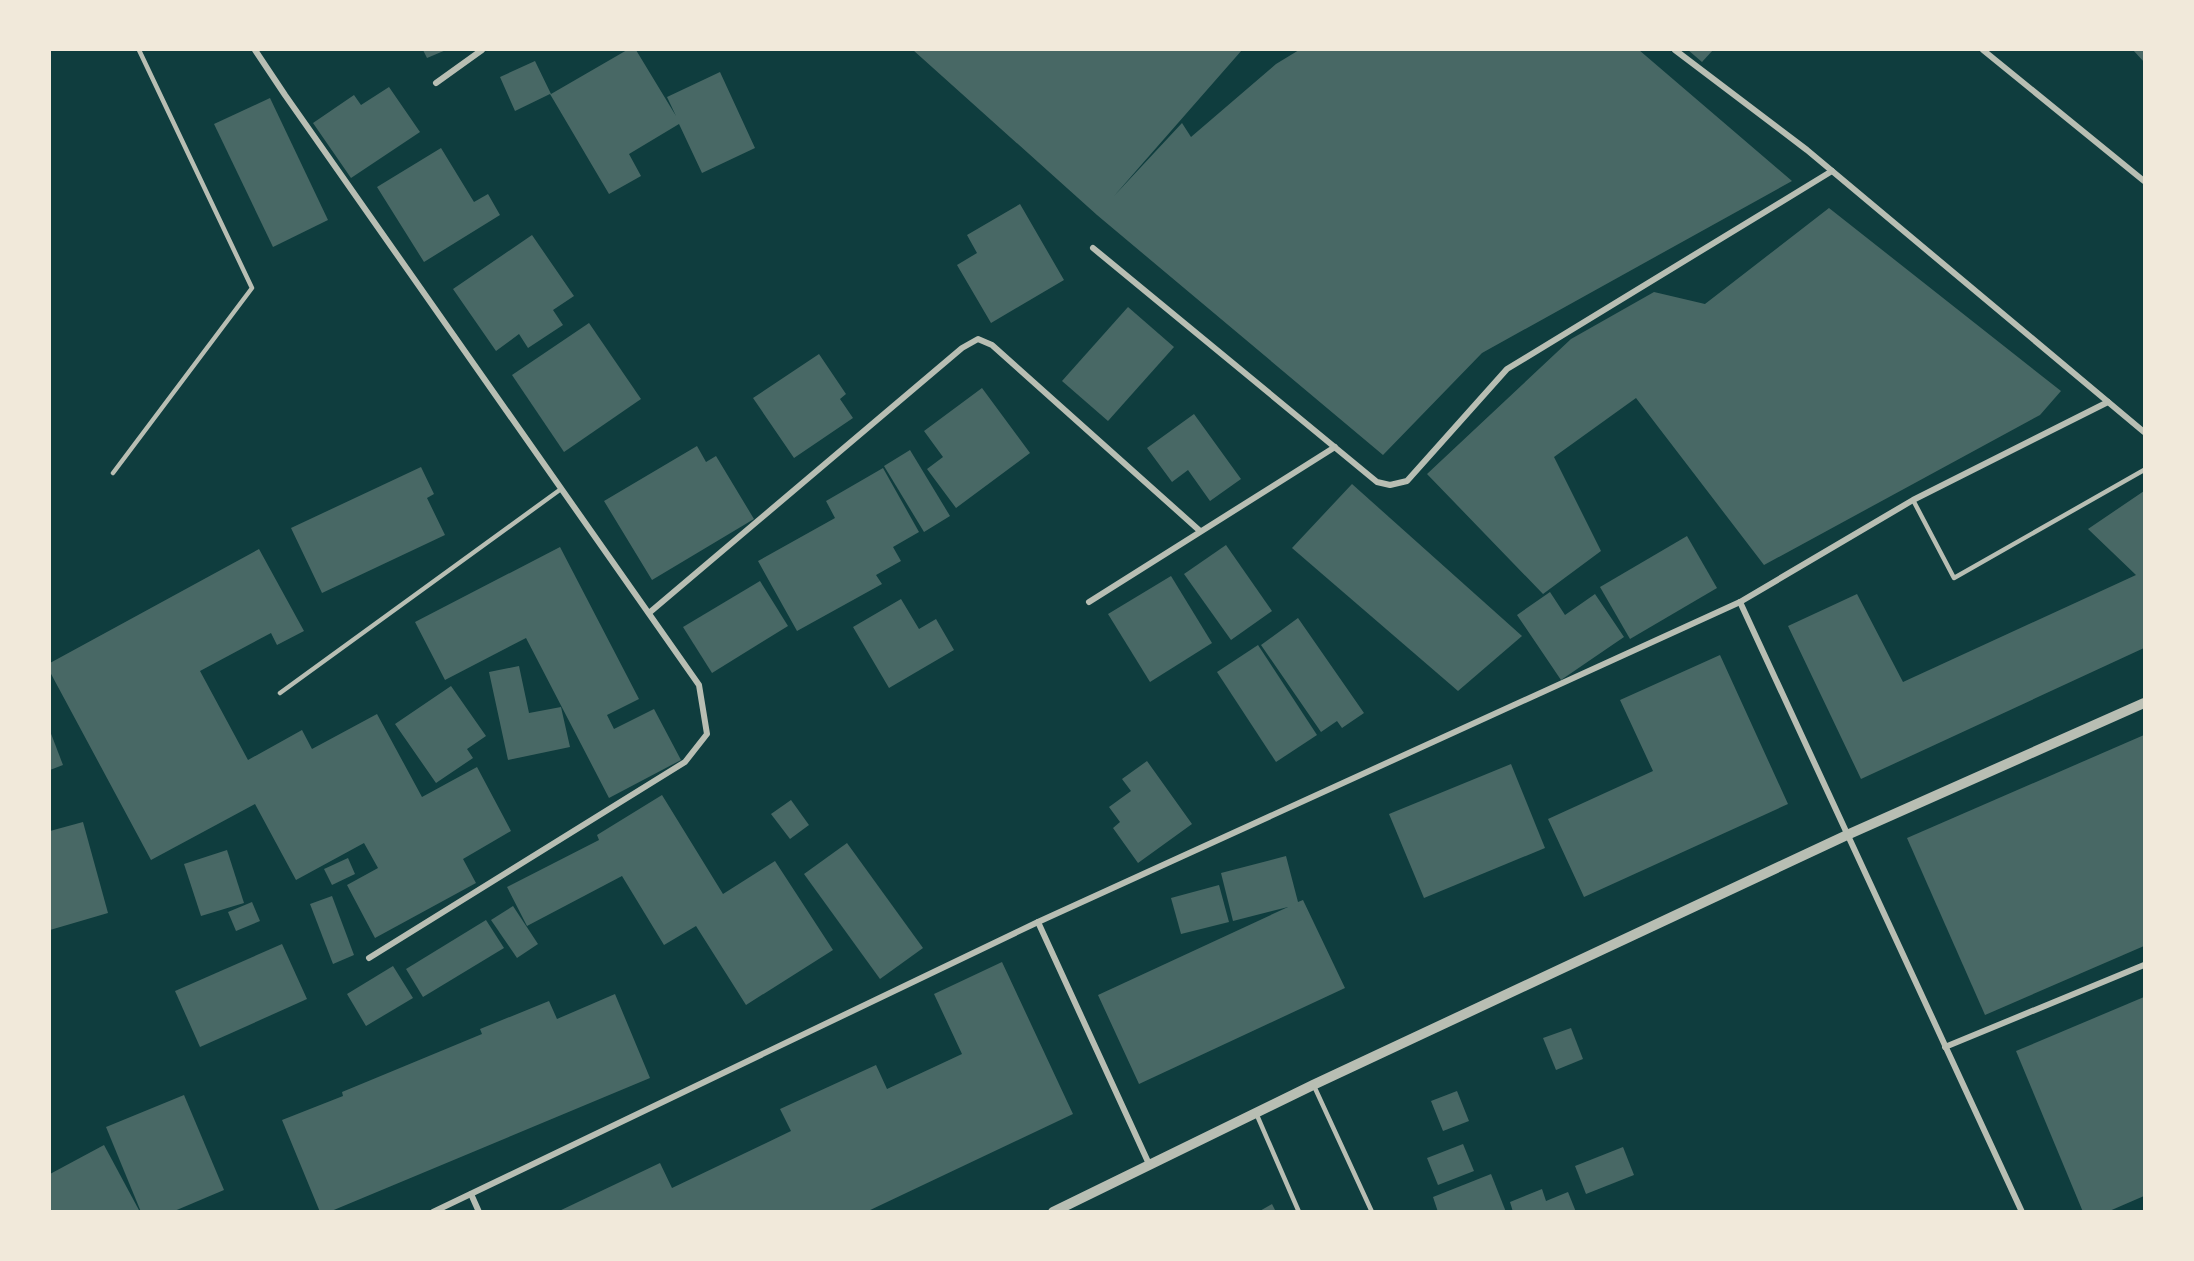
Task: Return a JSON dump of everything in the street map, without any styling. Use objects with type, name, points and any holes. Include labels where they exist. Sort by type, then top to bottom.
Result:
[{"type":"street","points":[[255,50],[699,685],[706,734],[686,762],[369,958]]},
{"type":"street","points":[[436,83],[482,50]]},
{"type":"street","points":[[1675,50],[1832,171],[2145,432]]},
{"type":"street","points":[[1983,50],[2145,181]]},
{"type":"street","points":[[1093,248],[1377,482],[1390,486],[1407,481],[1508,369],[1832,171]]},
{"type":"street","points":[[649,614],[962,348],[978,339],[992,345],[1200,531]]},
{"type":"street","points":[[433,1212],[1038,922],[1740,602],[1913,501],[2108,402]]},
{"type":"street","points":[[1089,602],[1335,447]]},
{"type":"street","points":[[1740,602],[2022,1212]]},
{"type":"street","points":[[1053,1212],[1314,1085],[1847,835],[2145,703]]},
{"type":"street","points":[[1038,922],[1149,1164]]},
{"type":"street","points":[[1945,1047],[2145,965]]},
{"type":"street","points":[[471,1194],[479,1212]]},
{"type":"lane","points":[[113,473],[252,288],[139,50]]},
{"type":"lane","points":[[1913,501],[1954,578],[2145,470]]},
{"type":"lane","points":[[280,693],[561,489]]},
{"type":"lane","points":[[1314,1085],[1372,1212]]},
{"type":"lane","points":[[1256,1113],[1299,1212]]},
{"type":"building","points":[[423,50],[446,50],[427,58]]},
{"type":"building","points":[[627,50],[636,50],[676,116],[667,97],[720,72],[755,148],[702,173],[679,124],[629,154],[641,176],[609,194],[550,94],[515,111],[500,77],[535,61],[551,94]]},
{"type":"building","points":[[913,50],[1242,50],[1114,196],[1182,123],[1191,137],[1276,64],[1299,50],[1639,50],[1792,181],[1482,353],[1383,455],[1097,215]]},
{"type":"building","points":[[1688,50],[1713,50],[1702,62]]},
{"type":"building","points":[[2133,50],[2144,50],[2144,62]]},
{"type":"building","points":[[389,87],[420,132],[351,178],[313,123],[354,95],[361,105]]},
{"type":"building","points":[[270,98],[328,220],[273,247],[214,124]]},
{"type":"building","points":[[441,148],[474,202],[488,194],[500,215],[424,262],[377,187]]},
{"type":"building","points":[[1020,204],[1064,280],[991,323],[957,265],[977,253],[967,235]]},
{"type":"building","points":[[1829,208],[2061,391],[2040,415],[1764,565],[1636,398],[1554,457],[1601,551],[1543,594],[1427,474],[1571,339],[1654,292],[1705,304]]},
{"type":"building","points":[[532,235],[574,296],[553,310],[563,325],[528,348],[519,334],[496,351],[453,289]]},
{"type":"building","points":[[1128,307],[1174,347],[1108,421],[1062,381]]},
{"type":"building","points":[[589,323],[641,399],[564,452],[512,375]]},
{"type":"building","points":[[819,354],[846,394],[840,399],[853,418],[794,458],[753,398]]},
{"type":"building","points":[[982,388],[1030,453],[956,508],[927,469],[943,457],[924,431]]},
{"type":"building","points":[[1194,414],[1241,479],[1210,501],[1188,470],[1172,482],[1147,448]]},
{"type":"building","points":[[697,446],[706,462],[716,456],[754,519],[652,580],[604,501]]},
{"type":"building","points":[[910,450],[950,516],[924,532],[884,466]]},
{"type":"building","points":[[421,467],[434,494],[427,498],[445,535],[322,593],[291,528]]},
{"type":"building","points":[[883,468],[919,532],[893,547],[901,561],[876,575],[882,584],[797,631],[758,561],[835,518],[826,501]]},
{"type":"building","points":[[1352,484],[1522,636],[1458,691],[1292,548]]},
{"type":"building","points":[[2144,491],[2144,648],[1861,779],[1788,626],[1857,594],[1903,682],[2136,575],[2088,529]]},
{"type":"building","points":[[1687,536],[1717,588],[1630,639],[1600,587]]},
{"type":"building","points":[[1226,545],[1272,611],[1231,640],[1184,574]]},
{"type":"building","points":[[560,547],[639,699],[607,715],[614,729],[654,709],[681,760],[609,798],[526,638],[445,680],[415,622]]},
{"type":"building","points":[[259,549],[304,631],[277,645],[271,633],[200,671],[248,760],[302,730],[312,749],[377,714],[422,797],[477,767],[511,831],[463,859],[476,883],[375,938],[347,885],[378,868],[364,843],[296,880],[255,804],[151,860],[50,672],[50,663]]},
{"type":"building","points":[[1171,576],[1212,643],[1150,682],[1108,614]]},
{"type":"building","points":[[760,581],[788,626],[712,673],[683,627]]},
{"type":"building","points":[[1550,592],[1565,615],[1595,594],[1624,637],[1561,680],[1517,615]]},
{"type":"building","points":[[901,599],[919,629],[936,619],[954,650],[889,688],[853,627]]},
{"type":"building","points":[[1298,618],[1364,713],[1342,728],[1337,721],[1321,732],[1261,645]]},
{"type":"building","points":[[1258,645],[1317,735],[1276,762],[1217,672]]},
{"type":"building","points":[[1720,655],[1788,804],[1584,897],[1548,819],[1653,771],[1620,700]]},
{"type":"building","points":[[519,666],[529,713],[561,707],[570,747],[508,760],[489,672]]},
{"type":"building","points":[[451,686],[486,736],[467,749],[473,758],[436,783],[395,724]]},
{"type":"building","points":[[50,731],[63,765],[50,770]]},
{"type":"building","points":[[2144,735],[2144,946],[1985,1015],[1907,838]]},
{"type":"building","points":[[1147,761],[1192,824],[1138,863],[1113,828],[1120,822],[1109,807],[1131,791],[1122,779]]},
{"type":"building","points":[[1511,764],[1545,848],[1424,898],[1389,814]]},
{"type":"building","points":[[662,795],[723,894],[775,861],[833,950],[746,1005],[696,926],[664,945],[622,876],[527,926],[507,887],[599,840],[597,835]]},
{"type":"building","points":[[791,800],[809,825],[790,839],[771,814]]},
{"type":"building","points":[[83,822],[108,913],[50,930],[50,831]]},
{"type":"building","points":[[847,843],[923,948],[880,979],[804,874]]},
{"type":"building","points":[[227,850],[244,903],[201,916],[184,864]]},
{"type":"building","points":[[1286,856],[1298,902],[1303,900],[1345,988],[1139,1084],[1098,995],[1288,907],[1233,921],[1221,873]]},
{"type":"building","points":[[348,858],[355,874],[332,885],[324,869]]},
{"type":"building","points":[[1219,885],[1229,922],[1181,934],[1171,898]]},
{"type":"building","points":[[332,896],[354,955],[333,964],[310,904]]},
{"type":"building","points":[[252,902],[260,921],[236,931],[228,912]]},
{"type":"building","points":[[513,906],[538,944],[517,958],[491,920]]},
{"type":"building","points":[[486,920],[504,948],[423,997],[406,969]]},
{"type":"building","points":[[282,944],[307,999],[200,1047],[175,991]]},
{"type":"building","points":[[1002,962],[1073,1114],[866,1212],[557,1212],[660,1163],[672,1188],[791,1131],[780,1109],[876,1065],[887,1089],[962,1054],[934,994]]},
{"type":"building","points":[[393,966],[413,998],[366,1026],[347,994]]},
{"type":"building","points":[[615,994],[650,1078],[329,1212],[320,1212],[282,1120],[343,1096],[342,1092],[482,1034],[480,1029],[549,1001],[557,1019]]},
{"type":"building","points":[[2144,997],[2144,1196],[2107,1212],[2083,1212],[2016,1051]]},
{"type":"building","points":[[1571,1028],[1583,1059],[1556,1070],[1543,1038]]},
{"type":"building","points":[[1457,1091],[1469,1121],[1443,1131],[1431,1101]]},
{"type":"building","points":[[184,1095],[224,1190],[172,1212],[141,1212],[106,1127]]},
{"type":"building","points":[[1463,1144],[1474,1171],[1438,1185],[1427,1158]]},
{"type":"building","points":[[104,1145],[140,1212],[50,1212],[50,1174]]},
{"type":"building","points":[[1623,1147],[1634,1175],[1586,1194],[1575,1166]]},
{"type":"building","points":[[1491,1174],[1506,1212],[1438,1212],[1433,1197]]},
{"type":"building","points":[[1542,1189],[1546,1201],[1568,1192],[1576,1212],[1513,1212],[1510,1202]]},
{"type":"building","points":[[1272,1204],[1276,1212],[1258,1212]]}]
